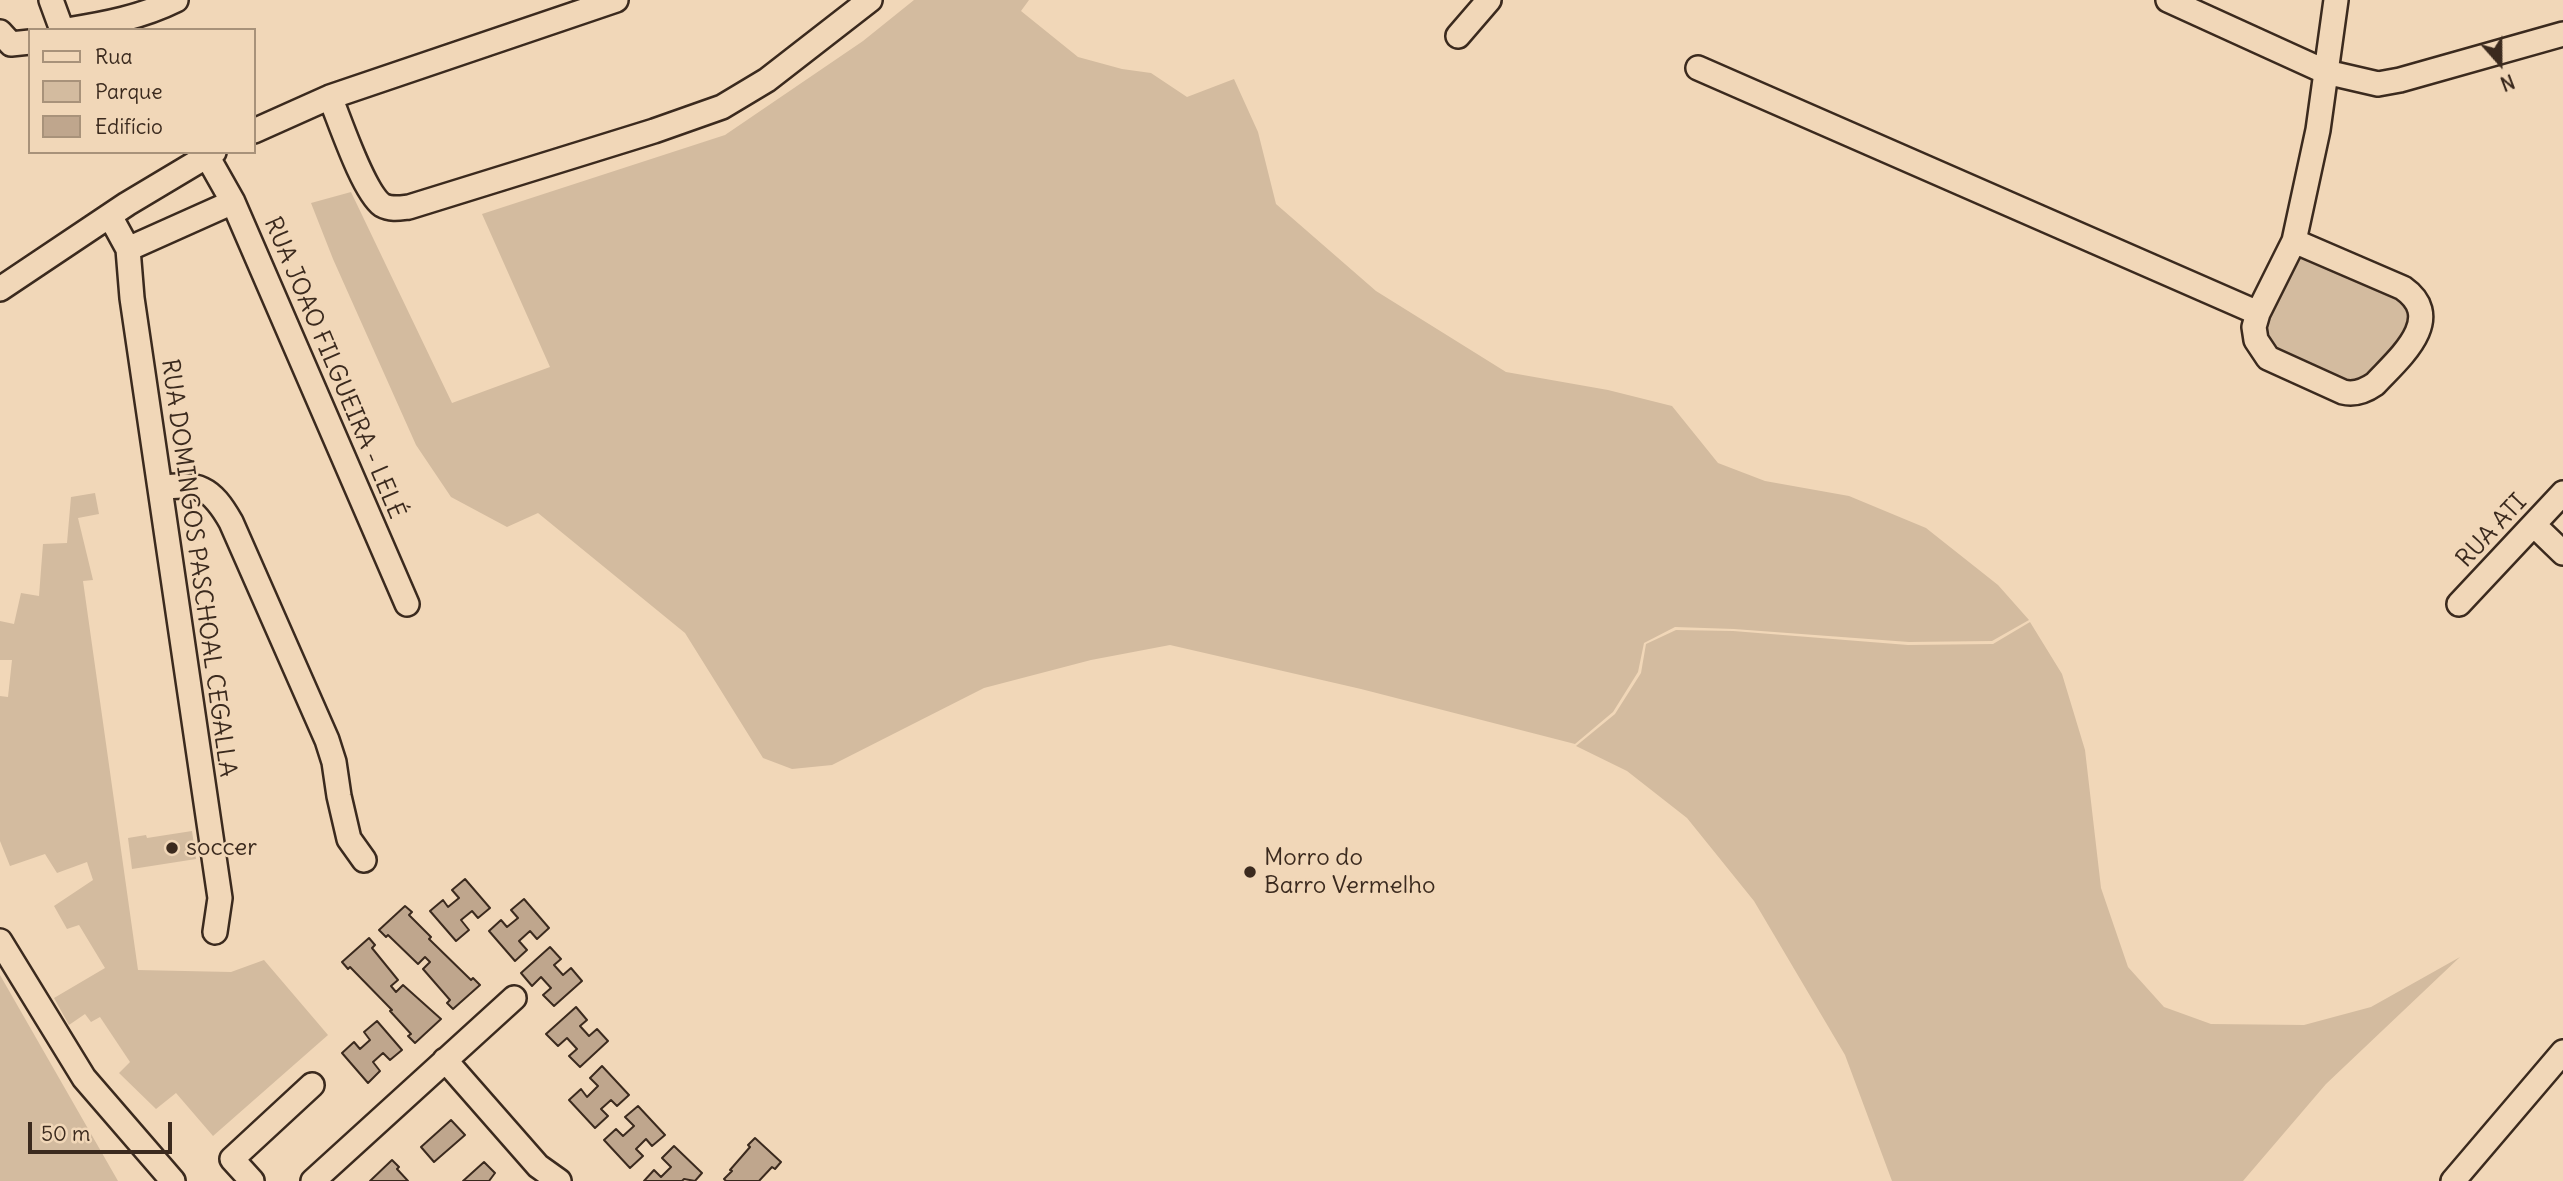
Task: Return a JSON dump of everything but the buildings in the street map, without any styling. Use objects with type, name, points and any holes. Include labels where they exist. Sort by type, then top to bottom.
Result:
[{"type":"street","points":[[51,0],[64,28]]},
{"type":"street","points":[[78,28],[111,23],[160,8],[176,0]]},
{"type":"street","points":[[256,130],[330,97],[616,0]]},
{"type":"street","points":[[330,97],[370,192],[382,205],[392,209],[409,207],[654,131],[722,107],[767,80],[870,0]]},
{"type":"street","points":[[1458,36],[1489,0]]},
{"type":"street","points":[[2168,0],[2326,72],[2378,84],[2563,34]]},
{"type":"street","points":[[2294,241],[2412,294],[2421,318],[2416,337],[2410,347],[2367,390],[2348,394],[2268,358],[2256,340],[2254,327],[2258,313],[2294,241],[2318,130],[2336,0]]},
{"type":"street","points":[[0,32],[11,44],[26,43]]},
{"type":"street","points":[[1698,68],[2258,313]]},
{"type":"street","points":[[0,289],[210,154]]},
{"type":"street","name":"RUA JOAO FILGUEIRA - LELÉ","points":[[210,154],[407,604]]},
{"type":"street","points":[[128,249],[233,202]]},
{"type":"street","name":"RUA DOMINGOS PASCHOAL CEGALLA","points":[[110,216],[128,249],[132,298],[220,898],[215,932]]},
{"type":"street","points":[[160,488],[183,485],[198,487],[210,493],[221,504],[231,522],[327,740],[349,839],[364,860]]},
{"type":"street","name":"RUA ATI","points":[[2459,604],[2563,493]]},
{"type":"street","points":[[2534,525],[2563,553]]},
{"type":"street","points":[[0,941],[84,1078],[173,1181]]},
{"type":"street","points":[[313,1181],[514,998]]},
{"type":"street","points":[[2453,1181],[2563,1052]]},
{"type":"street","points":[[446,1060],[538,1166],[559,1181]]},
{"type":"street","points":[[252,1181],[232,1159],[312,1085]]},
{"type":"green space","points":[[914,0],[1029,0],[1021,11],[1078,57],[1122,69],[1151,73],[1187,97],[1234,79],[1258,132],[1276,204],[1376,291],[1506,372],[1608,390],[1672,406],[1718,463],[1765,481],[1849,496],[1926,528],[1998,585],[2029,620],[1992,641],[1909,642],[1675,627],[1644,643],[1638,672],[1613,712],[1575,744],[1361,689],[1170,645],[1091,660],[984,688],[832,765],[792,769],[763,758],[685,633],[538,513],[507,527],[451,497],[416,445],[333,259],[311,203],[351,192],[452,403],[550,367],[482,214],[725,135],[863,41]]},
{"type":"green space","points":[[2294,246],[2406,294],[2416,330],[2355,388],[2271,350],[2262,333]]},
{"type":"green space","points":[[95,493],[99,514],[78,518],[93,580],[83,581],[138,970],[231,972],[264,960],[328,1035],[213,1136],[176,1093],[156,1109],[119,1073],[130,1062],[100,1017],[91,1022],[85,1014],[69,1025],[54,998],[105,968],[79,925],[67,929],[54,906],[93,880],[87,862],[57,873],[45,854],[10,866],[0,841],[0,696],[8,697],[12,660],[0,660],[0,621],[14,624],[21,593],[39,596],[43,544],[67,543],[71,497]]},
{"type":"green space","points":[[2030,622],[2062,674],[2085,750],[2101,888],[2128,967],[2164,1007],[2211,1024],[2304,1025],[2371,1007],[2460,957],[2326,1084],[2243,1181],[1892,1181],[1845,1055],[1754,901],[1687,818],[1627,771],[1576,746],[1615,714],[1641,673],[1646,644],[1676,630],[1733,631],[1908,645],[1993,644]]},
{"type":"green space","name":"soccer","points":[[192,831],[196,859],[132,869],[128,838]]},
{"type":"green space","points":[[0,975],[118,1181],[0,1181]]},
{"type":"place","name":"soccer","points":[[172,848]]},
{"type":"place","name":"Morro do Barro Vermelho","points":[[1250,872]]}]
